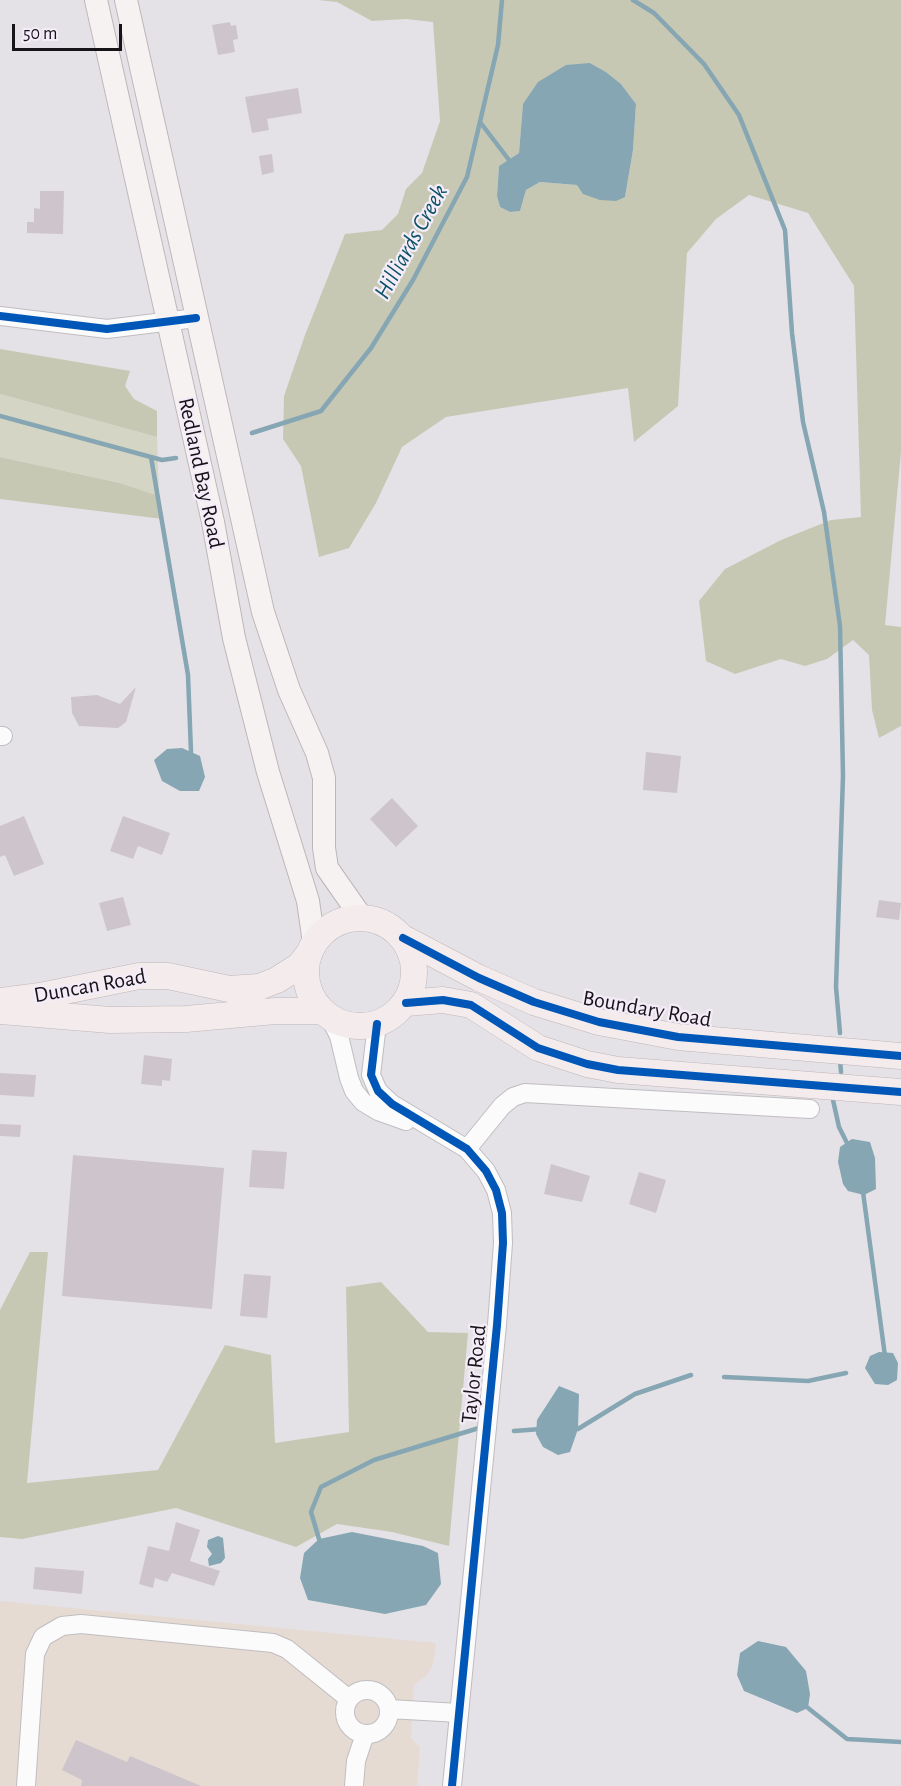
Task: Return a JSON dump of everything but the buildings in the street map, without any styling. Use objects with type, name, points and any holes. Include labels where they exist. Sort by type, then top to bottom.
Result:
[{"type":"highway","points":[[363,918],[384,924],[403,938],[410,949],[415,970],[412,990],[406,1003],[388,1019],[361,1027],[345,1025],[326,1014],[312,998],[307,983],[306,967],[312,947],[335,924],[363,918]]},
{"type":"highway","name":"Boundary Road","points":[[403,938],[479,978],[534,1002],[599,1022],[678,1037],[901,1056]]},
{"type":"highway","name":"Duncan Road","points":[[0,1001],[40,996],[139,976],[168,976],[229,989],[259,987],[277,980],[299,966],[312,947]]},
{"type":"highway","points":[[406,1003],[443,1000],[471,1005],[538,1048],[586,1064],[618,1070],[901,1092]]},
{"type":"highway","name":"Duncan Road","points":[[0,1011],[110,1020],[186,1019],[275,1011],[326,1014]]},
{"type":"main road","name":"Redland Bay Road","points":[[96,0],[213,522],[234,638],[268,772],[308,901],[312,947]]},
{"type":"main road","name":"Redland Bay Road","points":[[126,0],[263,612],[289,690],[317,753],[324,778],[324,848],[327,868],[363,918]]},
{"type":"street","points":[[0,316],[107,329],[196,318]]},
{"type":"street","name":"Taylor Road","points":[[326,1014],[339,1036],[349,1078],[363,1102],[378,1111],[422,1127],[468,1149]]},
{"type":"street","name":"Taylor Road","points":[[377,1024],[371,1075],[378,1091],[392,1104],[468,1149],[486,1171],[496,1190],[502,1213],[503,1243],[452,1786]]},
{"type":"street","points":[[468,1149],[502,1106],[513,1096],[525,1093],[810,1109]]},
{"type":"street","points":[[26,1786],[36,1654],[43,1637],[62,1626],[81,1624],[273,1643],[287,1649],[350,1699]]},
{"type":"street","points":[[373,1690],[384,1697],[389,1709],[385,1725],[376,1732],[365,1734],[354,1730],[347,1720],[345,1709],[350,1699],[360,1691],[373,1690]]},
{"type":"street","points":[[389,1709],[459,1713]]},
{"type":"street","points":[[354,1786],[356,1761],[365,1734]]},
{"type":"shaded area","points":[[0,1601],[436,1643],[433,1664],[427,1675],[414,1685],[411,1738],[420,1747],[417,1786],[0,1786]]},
{"type":"green space","points":[[318,0],[901,0],[901,452],[885,625],[901,627],[901,726],[879,738],[872,710],[869,655],[853,640],[827,659],[805,666],[781,659],[735,674],[706,661],[699,601],[725,569],[781,540],[831,520],[861,517],[854,286],[808,213],[749,195],[716,219],[687,253],[678,406],[634,442],[628,388],[446,417],[402,447],[376,503],[349,548],[319,557],[301,466],[283,439],[284,396],[305,335],[345,234],[382,230],[398,214],[406,189],[422,173],[440,121],[433,22],[406,19],[372,21],[337,2]],"holes":[[[590,63],[621,84],[636,104],[633,150],[625,197],[577,185],[540,182],[526,190],[520,211],[510,212],[500,207],[497,196],[499,166],[519,153],[523,104]]]},
{"type":"green space","points":[[0,349],[130,371],[125,386],[134,399],[157,411],[157,437],[0,394]]},
{"type":"green space","points":[[0,394],[157,437],[159,496],[120,483],[0,457]]},
{"type":"green space","points":[[0,457],[120,483],[159,496],[163,519],[0,499]]},
{"type":"green space","points":[[30,1252],[48,1252],[27,1483],[158,1470],[225,1345],[271,1355],[275,1443],[349,1432],[346,1287],[381,1282],[428,1332],[468,1333],[449,1546],[392,1532],[337,1524],[296,1547],[176,1508],[22,1539],[0,1537],[0,1310]]},
{"type":"water","points":[[590,63],[621,84],[636,104],[633,150],[625,197],[616,201],[600,200],[583,194],[577,185],[540,182],[526,190],[520,211],[510,212],[500,207],[497,196],[499,166],[519,153],[523,104],[538,82],[566,65]]},
{"type":"water","points":[[182,748],[200,756],[205,777],[199,791],[180,791],[162,781],[154,760],[167,749]]},
{"type":"water","points":[[852,1139],[870,1142],[875,1158],[876,1189],[864,1195],[848,1191],[843,1184],[838,1162],[840,1147]]},
{"type":"water","points":[[879,1352],[893,1353],[898,1363],[897,1380],[888,1385],[875,1384],[865,1368],[870,1356]]},
{"type":"water","points":[[559,1386],[579,1394],[578,1429],[570,1452],[558,1455],[543,1447],[536,1434],[537,1420]]},
{"type":"water","points":[[352,1532],[423,1546],[438,1553],[441,1584],[426,1605],[385,1614],[308,1600],[300,1578],[304,1553],[319,1539]]},
{"type":"water","points":[[218,1536],[223,1538],[225,1558],[221,1563],[209,1566],[208,1559],[212,1554],[207,1547],[208,1540]]},
{"type":"water","points":[[758,1641],[786,1647],[806,1671],[810,1694],[808,1708],[797,1713],[744,1691],[737,1675],[740,1653]]},
{"type":"waterway","name":"Hilliards Creek","points":[[252,433],[321,411],[371,348],[413,280],[467,177],[498,45],[502,0]]},
{"type":"waterway","points":[[633,0],[654,13],[704,64],[739,115],[785,230],[792,333],[803,422],[824,512],[840,626],[843,776],[836,987],[840,1033]]},
{"type":"waterway","points":[[480,122],[509,160]]},
{"type":"waterway","name":"Hilliards Creek","points":[[0,416],[162,460],[176,458]]},
{"type":"waterway","points":[[151,457],[188,675],[191,752]]},
{"type":"waterway","points":[[840,1060],[841,1072]]},
{"type":"waterway","points":[[833,1100],[839,1127],[849,1147]]},
{"type":"waterway","points":[[863,1192],[885,1356]]},
{"type":"waterway","points":[[724,1377],[808,1381],[846,1373]]},
{"type":"waterway","points":[[573,1429],[578,1429],[635,1394],[691,1375]]},
{"type":"waterway","points":[[319,1539],[311,1512],[321,1487],[374,1460],[479,1428]]},
{"type":"waterway","points":[[514,1431],[541,1429]]},
{"type":"waterway","points":[[808,1708],[847,1739],[901,1742]]},
{"type":"cycle path","points":[[0,316],[107,329],[196,318]]},
{"type":"cycle path","points":[[403,938],[479,978],[534,1002],[599,1022],[678,1037],[901,1056]]},
{"type":"cycle path","points":[[406,1003],[443,1000],[471,1005],[538,1048],[587,1064],[618,1070],[901,1092]]},
{"type":"cycle path","points":[[377,1024],[371,1075],[378,1091],[392,1104],[467,1149],[486,1171],[496,1190],[502,1213],[503,1243],[497,1325],[452,1786]]}]
